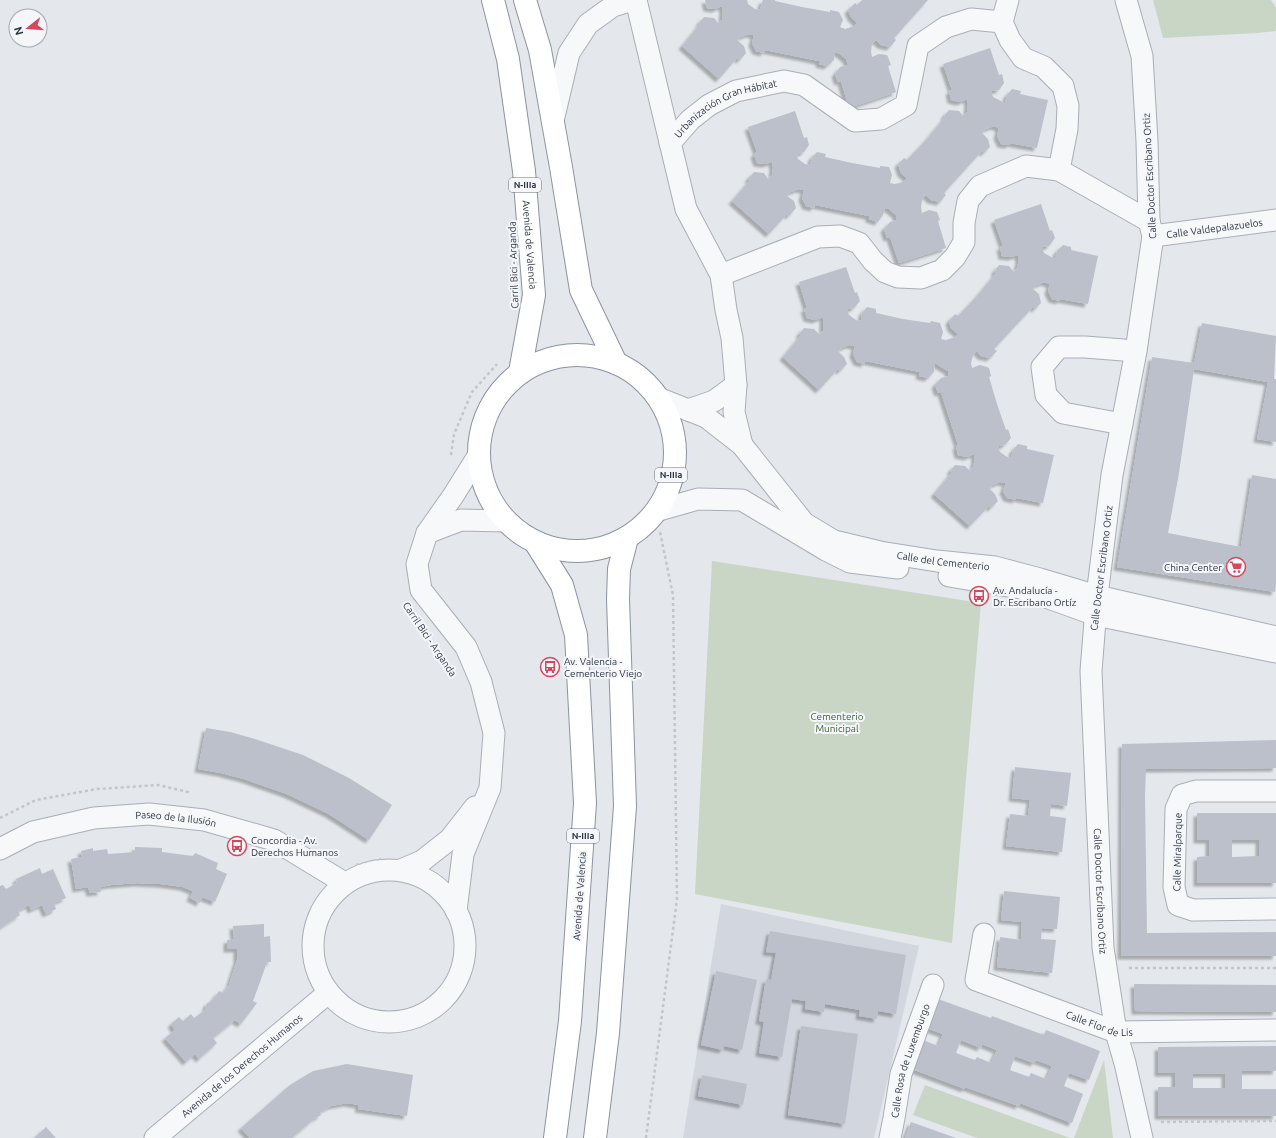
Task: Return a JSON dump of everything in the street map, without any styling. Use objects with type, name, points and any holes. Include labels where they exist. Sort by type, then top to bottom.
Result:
[{"type":"highway","name":"Avenida de Valencia","points":[[493,0],[508,59],[524,171],[534,295],[520,372]]},
{"type":"highway","points":[[525,0],[540,50],[561,167],[580,290],[616,363]]},
{"type":"highway","name":"N-IIIa","points":[[584,354],[616,363],[640,377],[658,398],[671,426],[675,455],[670,485],[656,511],[642,526],[627,538],[597,549],[566,550],[535,542],[505,521],[486,491],[478,456],[482,424],[497,395],[520,372],[550,358],[584,354]]},
{"type":"highway","points":[[595,1138],[608,1033],[626,806],[618,599],[619,569],[627,538]]},
{"type":"highway","name":"Avenida de Valencia","points":[[535,542],[562,585],[576,634],[585,803],[570,1021],[555,1138]]},
{"type":"street","points":[[553,122],[569,52],[588,24],[613,6],[632,0]]},
{"type":"street","points":[[636,0],[686,209],[721,275],[732,338],[736,385],[734,412],[742,445]]},
{"type":"street","points":[[1008,0],[1002,22],[1010,40],[1023,58],[1044,67],[1063,86],[1068,106],[1067,129],[1059,170]]},
{"type":"street","name":"Calle Doctor Escribano Ortiz","points":[[1126,0],[1142,56],[1151,228],[1136,351],[1112,475],[1096,605],[1091,671],[1103,948],[1116,1032],[1125,1063],[1140,1130]]},
{"type":"street","name":"Urbanización Gran Hábitat","points":[[670,143],[690,120],[709,104],[736,91],[784,81],[804,85],[855,121],[881,118],[906,106],[918,46],[946,27],[970,19],[1002,22]]},
{"type":"street","points":[[721,275],[818,237],[840,236],[859,243],[873,261],[885,272],[898,277],[921,278],[942,270],[956,257],[964,242],[964,223],[968,201],[980,186],[1026,166],[1059,170],[1151,228]]},
{"type":"street","name":"Calle Valdepalazuelos","points":[[1151,228],[1276,220]]},
{"type":"street","points":[[1122,424],[1063,413],[1046,395],[1042,367],[1059,347],[1085,346],[1136,351]]},
{"type":"street","points":[[688,410],[714,401],[736,385]]},
{"type":"street","name":"Calle del Cementerio","points":[[658,398],[706,417],[742,445],[804,523],[834,541],[880,552],[937,561],[995,567],[1040,579],[1096,605],[1276,637]]},
{"type":"street","points":[[456,911],[463,854],[490,788],[494,733],[481,682],[466,647],[421,590],[416,564],[427,533],[453,496],[478,456]]},
{"type":"street","name":"Calle del Cementerio","points":[[656,511],[698,499],[742,500],[826,550],[850,562],[963,577],[1021,588],[1096,605],[1276,652]]},
{"type":"street","points":[[427,533],[462,520],[505,521]]},
{"type":"street","points":[[393,865],[435,885],[449,899],[462,922],[465,952],[462,970],[450,993],[441,1003],[418,1018],[383,1023],[364,1020],[341,1007],[328,993],[313,958],[313,940],[319,914],[348,874],[356,877],[393,865],[422,861],[450,838],[490,788]]},
{"type":"street","name":"Calle Miralparque","points":[[1276,791],[1196,791],[1182,795],[1176,809],[1174,887],[1178,905],[1193,910],[1276,909]]},
{"type":"street","name":"Paseo de la Ilusión","points":[[0,849],[33,832],[94,818],[149,814],[204,820],[274,840],[348,874]]},
{"type":"street","name":"Calle Flor de Lis","points":[[984,934],[976,980],[1116,1032],[1276,1030]]},
{"type":"street","name":"Calle Rosa de Luxemburgo","points":[[890,1138],[901,1074],[933,984]]},
{"type":"street","name":"Avenida de los Derechos Humanos","points":[[155,1138],[328,993]]},
{"type":"path","points":[[450,462],[454,434],[472,392],[498,363]]},
{"type":"path","points":[[646,1138],[677,899],[673,595],[656,511]]},
{"type":"path","points":[[0,818],[36,800],[97,789],[158,785],[188,792],[192,798]]},
{"type":"path","points":[[348,874],[372,861],[393,865]]},
{"type":"path","points":[[1106,968],[1276,968]]},
{"type":"path","points":[[1140,1130],[1276,1121]]},
{"type":"shaded area","points":[[721,904],[919,946],[874,1138],[683,1138]]},
{"type":"green space","points":[[1153,0],[1271,0],[1276,8],[1276,31],[1163,38]]},
{"type":"green space","name":"Cementerio Municipal","points":[[712,561],[981,603],[952,943],[695,894]]},
{"type":"green space","points":[[1104,1060],[1113,1138],[1074,1138]]},
{"type":"green space","points":[[925,1085],[1070,1138],[977,1138],[913,1115]]},
{"type":"building","points":[[705,0],[747,0],[748,4],[755,9],[760,10],[763,0],[775,0],[802,7],[830,12],[830,10],[839,12],[843,20],[840,27],[845,29],[854,26],[857,23],[851,17],[848,10],[855,3],[857,5],[862,0],[928,0],[894,38],[896,40],[890,47],[881,45],[876,40],[872,44],[872,57],[879,54],[887,55],[888,57],[891,65],[888,66],[896,92],[849,108],[841,81],[838,82],[835,74],[840,67],[848,65],[846,59],[835,52],[834,60],[827,66],[819,64],[819,61],[765,50],[764,53],[756,51],[752,43],[754,35],[749,34],[737,40],[744,46],[746,53],[740,60],[737,58],[719,79],[682,46],[704,17],[714,18],[718,23],[722,20],[722,6],[715,9],[707,8]]},
{"type":"building","points":[[990,48],[999,75],[1002,74],[1004,83],[999,90],[991,91],[993,97],[1005,103],[1007,95],[1012,89],[1021,91],[1020,94],[1048,100],[1037,148],[1010,143],[1009,145],[1001,144],[997,136],[999,128],[994,126],[986,129],[982,133],[988,139],[990,147],[984,153],[982,151],[944,193],[946,195],[940,202],[931,200],[926,195],[922,199],[922,213],[929,210],[937,212],[940,220],[938,221],[946,248],[899,263],[890,237],[887,238],[884,229],[890,222],[897,220],[896,215],[889,209],[885,208],[883,215],[878,222],[869,219],[869,216],[815,205],[814,208],[806,206],[802,198],[804,190],[799,189],[791,192],[787,196],[794,201],[796,208],[789,216],[787,214],[769,234],[732,201],[750,180],[748,179],[754,172],[764,173],[768,179],[772,175],[772,162],[765,164],[757,163],[754,154],[757,152],[748,127],[795,111],[804,138],[807,137],[809,145],[804,152],[797,154],[798,159],[805,164],[810,165],[812,157],[817,152],[826,154],[825,157],[852,163],[880,168],[880,166],[889,167],[892,175],[890,183],[895,184],[903,182],[907,178],[901,173],[898,164],[904,158],[907,160],[927,139],[949,110],[959,111],[963,116],[967,112],[967,99],[960,102],[951,100],[949,91],[952,90],[943,64]]},
{"type":"building","points":[[1041,204],[1050,231],[1052,230],[1055,238],[1049,246],[1042,247],[1044,253],[1055,259],[1057,251],[1063,245],[1071,247],[1071,250],[1098,256],[1088,304],[1052,299],[1048,291],[1050,284],[1044,282],[1037,285],[1033,289],[1039,294],[1041,303],[1035,309],[1033,307],[994,349],[997,351],[990,358],[981,356],[977,351],[973,355],[971,363],[972,368],[980,365],[989,368],[991,376],[989,377],[997,404],[1006,430],[1008,429],[1011,438],[1005,445],[998,446],[1000,452],[1011,458],[1013,450],[1018,444],[1027,446],[1027,449],[1054,455],[1043,503],[1016,498],[1016,500],[1007,498],[1003,491],[1006,483],[1000,482],[989,488],[995,494],[998,501],[991,508],[989,506],[970,526],[934,494],[952,472],[950,471],[955,465],[965,466],[970,471],[973,467],[975,459],[974,454],[967,457],[958,455],[956,446],[958,445],[941,392],[938,393],[935,385],[941,378],[949,376],[948,371],[935,363],[934,372],[928,378],[919,376],[920,372],[865,361],[865,364],[857,362],[853,354],[855,346],[849,345],[838,351],[844,357],[847,364],[840,371],[838,369],[819,390],[783,357],[801,335],[799,334],[804,328],[814,329],[819,334],[823,331],[823,317],[815,320],[807,318],[804,309],[807,308],[799,282],[846,267],[855,293],[857,292],[860,301],[854,308],[847,309],[849,315],[856,320],[861,321],[862,313],[867,307],[876,309],[876,313],[903,319],[940,323],[943,332],[941,339],[946,340],[955,337],[958,334],[951,328],[949,321],[955,314],[958,316],[978,295],[996,273],[994,272],[999,265],[1009,266],[1014,272],[1017,268],[1019,260],[1018,255],[1011,257],[1002,256],[1000,247],[1003,246],[994,220]]},
{"type":"building","points":[[1202,323],[1276,336],[1274,379],[1276,379],[1276,442],[1257,439],[1268,382],[1194,369],[1179,473],[1168,533],[1241,547],[1252,475],[1276,479],[1275,592],[1117,567],[1152,357],[1194,363]]},
{"type":"building","points":[[206,728],[230,732],[303,755],[349,778],[392,805],[369,840],[329,814],[287,794],[244,779],[198,769]]},
{"type":"building","points":[[1276,740],[1276,768],[1146,769],[1145,796],[1147,933],[1276,932],[1276,956],[1121,956],[1122,744]]},
{"type":"building","points":[[1015,767],[1071,773],[1067,806],[1051,804],[1050,816],[1066,818],[1062,852],[1006,846],[1010,814],[1028,816],[1030,800],[1012,798]]},
{"type":"building","points":[[1197,813],[1276,813],[1276,883],[1197,883],[1197,857],[1209,856],[1209,840],[1197,840]],"holes":[[[1232,840],[1259,840],[1259,856],[1232,857]]]},
{"type":"building","points":[[135,847],[162,848],[162,852],[193,856],[195,853],[218,863],[216,869],[227,874],[215,902],[202,897],[200,903],[190,898],[193,891],[183,887],[161,884],[137,883],[111,885],[100,887],[101,892],[90,893],[88,887],[76,889],[71,859],[82,857],[81,851],[93,848],[93,851],[107,849],[108,854],[135,852]]},
{"type":"building","points":[[40,868],[42,874],[53,869],[66,898],[54,903],[56,909],[46,914],[42,905],[31,910],[29,905],[18,911],[20,915],[0,928],[0,886],[3,885],[6,889],[17,883],[16,879]]},
{"type":"building","points":[[1004,891],[1060,897],[1057,929],[1042,928],[1041,939],[1056,940],[1052,973],[997,967],[1000,937],[1021,940],[1022,922],[1001,920]]},
{"type":"building","points":[[264,924],[264,937],[270,936],[271,962],[267,962],[253,1001],[257,1003],[241,1024],[235,1020],[213,1038],[217,1043],[199,1059],[195,1054],[186,1062],[165,1038],[175,1030],[171,1024],[179,1017],[183,1021],[191,1014],[194,1018],[205,1010],[207,1003],[212,1001],[219,991],[223,993],[229,985],[237,960],[237,949],[227,949],[227,940],[234,939],[233,926]]},
{"type":"building","points":[[770,931],[906,955],[896,1014],[878,1011],[877,1019],[859,1016],[860,1010],[825,1004],[824,1012],[805,1009],[806,1001],[792,999],[782,1057],[759,1053],[764,1022],[759,1021],[766,979],[771,980],[776,953],[766,952]]},
{"type":"building","points":[[716,971],[757,980],[742,1050],[724,1046],[723,1050],[701,1045]]},
{"type":"building","points":[[1134,984],[1276,985],[1276,1012],[1135,1011]]},
{"type":"building","points":[[938,999],[991,1018],[992,1016],[1044,1035],[1046,1030],[1100,1051],[1089,1080],[1069,1073],[1064,1086],[1083,1094],[1072,1123],[1020,1103],[1019,1106],[965,1087],[965,1089],[912,1069],[923,1040],[938,1046],[943,1034],[927,1028]],"holes":[[[961,1040],[981,1048],[982,1044],[997,1050],[991,1063],[977,1057],[975,1060],[956,1053]],[[1015,1056],[1034,1063],[1036,1060],[1052,1066],[1046,1079],[1031,1073],[1029,1077],[1010,1070]]]},
{"type":"building","points":[[801,1026],[858,1034],[845,1124],[788,1115]]},
{"type":"building","points":[[1276,1046],[1276,1071],[1242,1071],[1242,1089],[1276,1089],[1276,1116],[1158,1116],[1158,1087],[1175,1087],[1175,1073],[1158,1073],[1158,1047]],"holes":[[[1193,1074],[1225,1074],[1225,1088],[1193,1088]]]},
{"type":"building","points":[[347,1064],[413,1075],[407,1116],[358,1109],[359,1105],[347,1103],[331,1106],[320,1112],[321,1115],[314,1119],[292,1138],[250,1138],[241,1128],[290,1085],[313,1071]]},
{"type":"building","points":[[702,1075],[747,1084],[743,1105],[698,1096]]},
{"type":"building","points":[[911,1122],[956,1138],[905,1138]]},
{"type":"building","points":[[46,1127],[56,1138],[34,1138]]},
{"type":"place","name":"China Center","points":[[1236,567]]},
{"type":"place","name":"Av. Andalucía - Dr. Escribano Ortíz","points":[[979,596]]},
{"type":"place","name":"Av. Valencia - Cementerio Viejo","points":[[550,667]]},
{"type":"place","name":"Concordia - Av. Derechos Humanos","points":[[237,846]]}]
